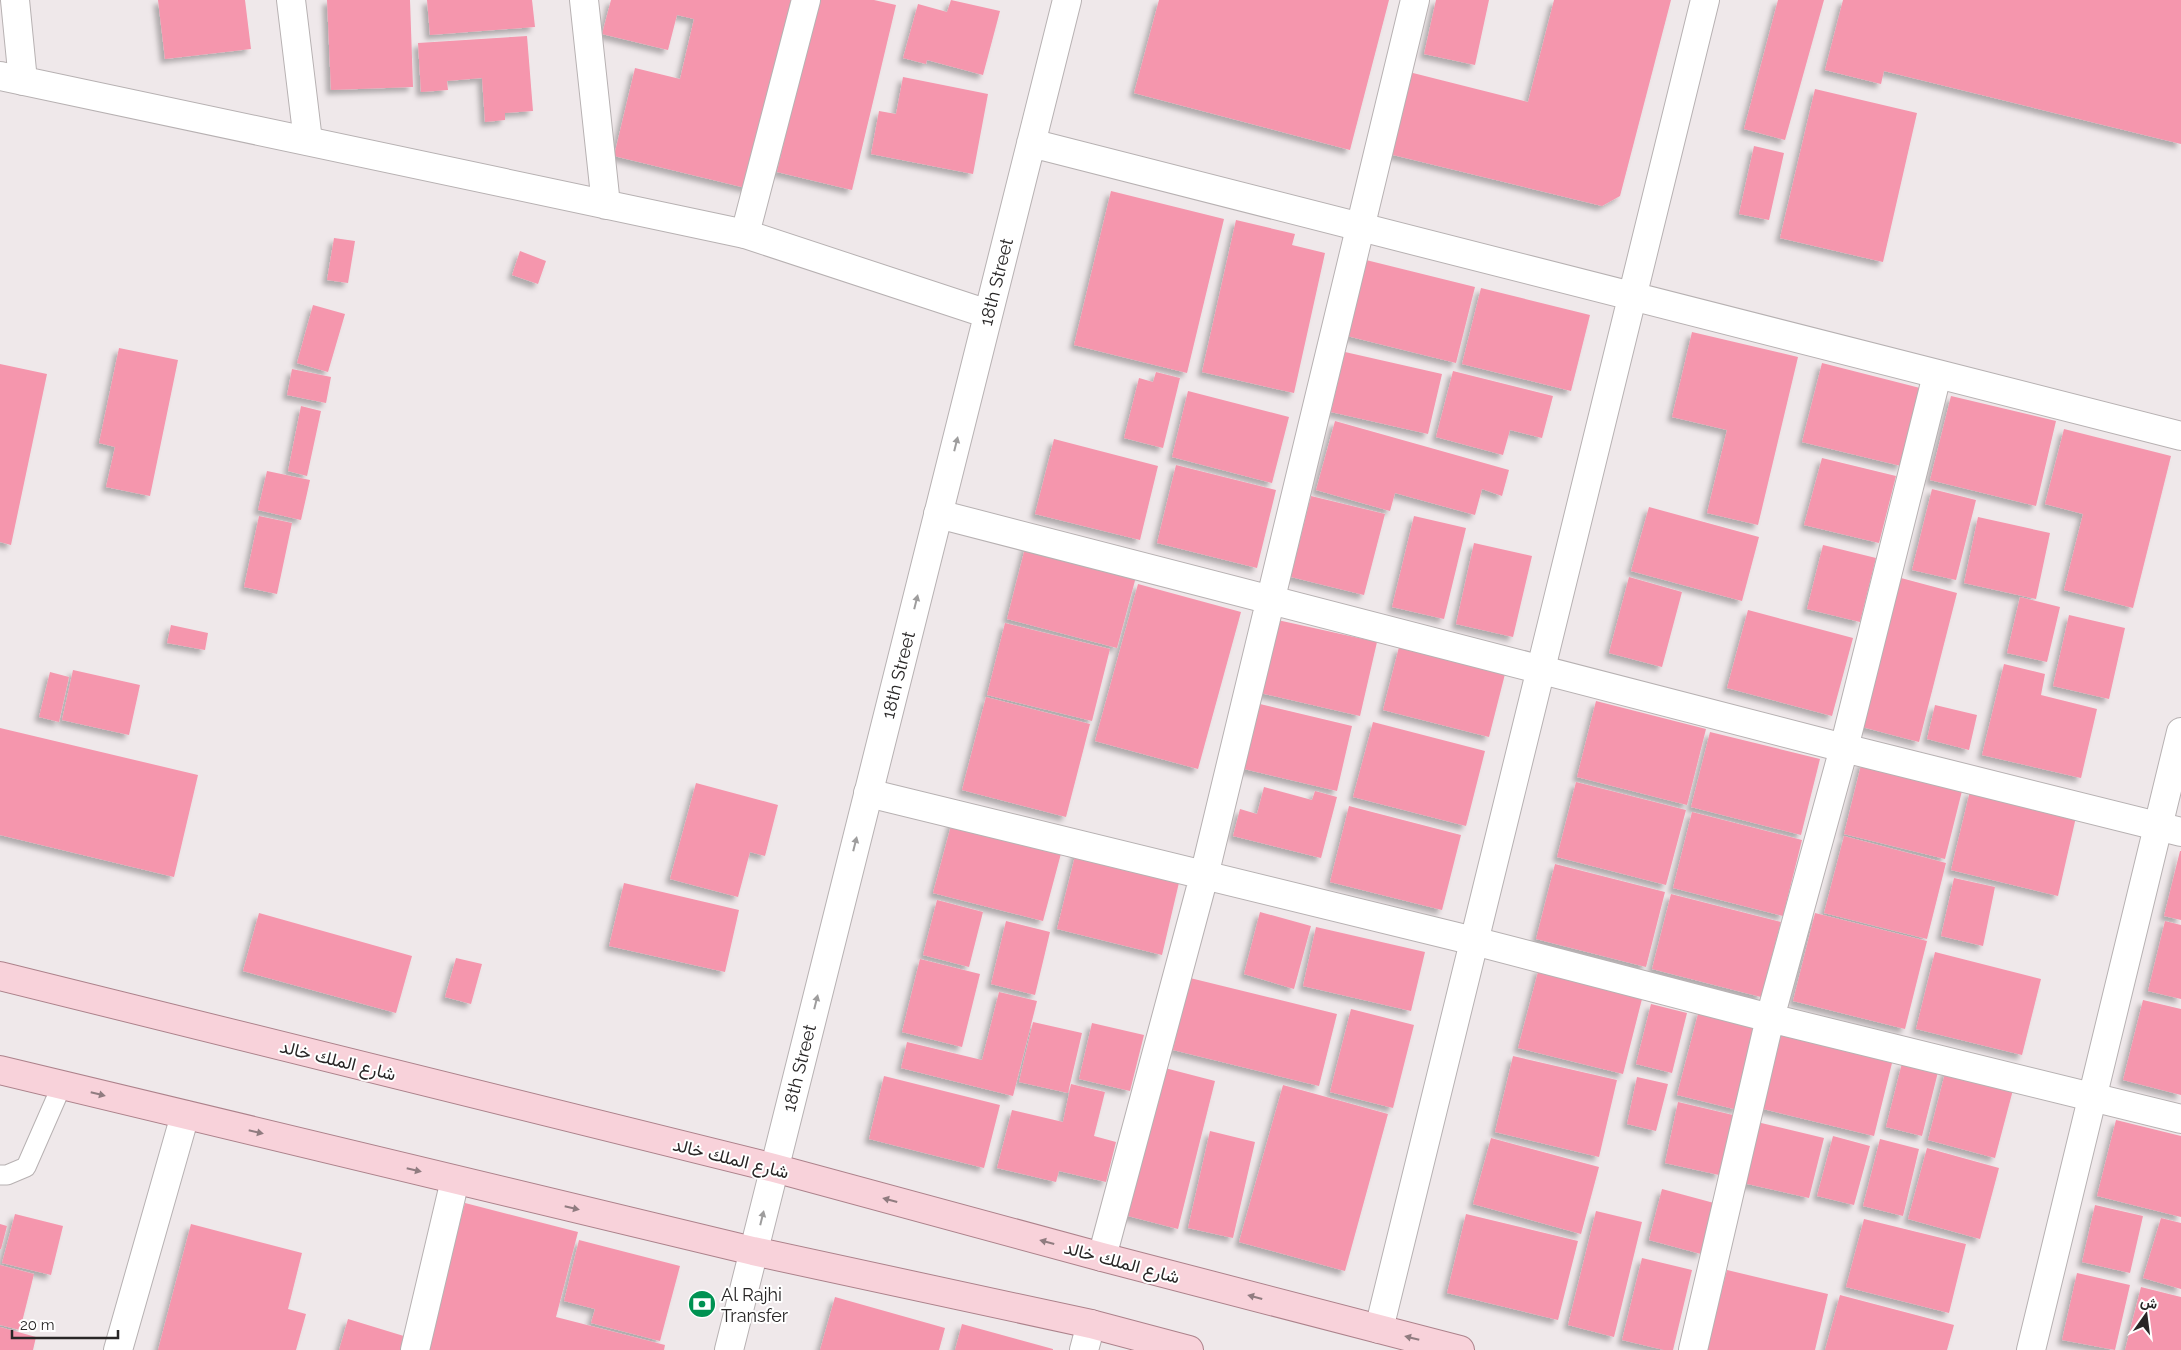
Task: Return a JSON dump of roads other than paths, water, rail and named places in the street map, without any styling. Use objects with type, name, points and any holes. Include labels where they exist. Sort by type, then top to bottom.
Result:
[{"type":"main road","name":"شارع الملك خالد","points":[[0,976],[774,1168],[1102,1257],[1460,1350]]},
{"type":"main road","points":[[0,1070],[754,1251],[1091,1324],[1188,1350]]},
{"type":"street","points":[[15,0],[11,79],[745,234],[988,314]]},
{"type":"street","points":[[291,0],[308,141]]},
{"type":"street","points":[[584,0],[606,205]]},
{"type":"street","points":[[745,234],[806,0]]},
{"type":"street","name":"18th Street","points":[[729,1350],[1067,0]]},
{"type":"street","points":[[1102,1257],[1204,876],[1415,0]]},
{"type":"street","points":[[1379,1329],[1705,0]]},
{"type":"street","points":[[1031,143],[2181,436]]},
{"type":"street","points":[[1693,1350],[1770,1018],[1844,748],[1937,375]]},
{"type":"street","points":[[938,514],[1844,748],[2170,830]]},
{"type":"street","points":[[2031,1350],[2093,1098],[2170,830],[2181,732]]},
{"type":"street","points":[[868,793],[1474,941],[1770,1018],[2181,1119]]},
{"type":"street","points":[[118,1350],[185,1115]]},
{"type":"street","points":[[415,1350],[455,1180]]},
{"type":"street","points":[[1084,1350],[1091,1324]]},
{"type":"lane","points":[[0,1175],[7,1175],[26,1167],[62,1085]]},
{"type":"place","name":"Al Rajhi Transfer","points":[[702,1304]]}]
